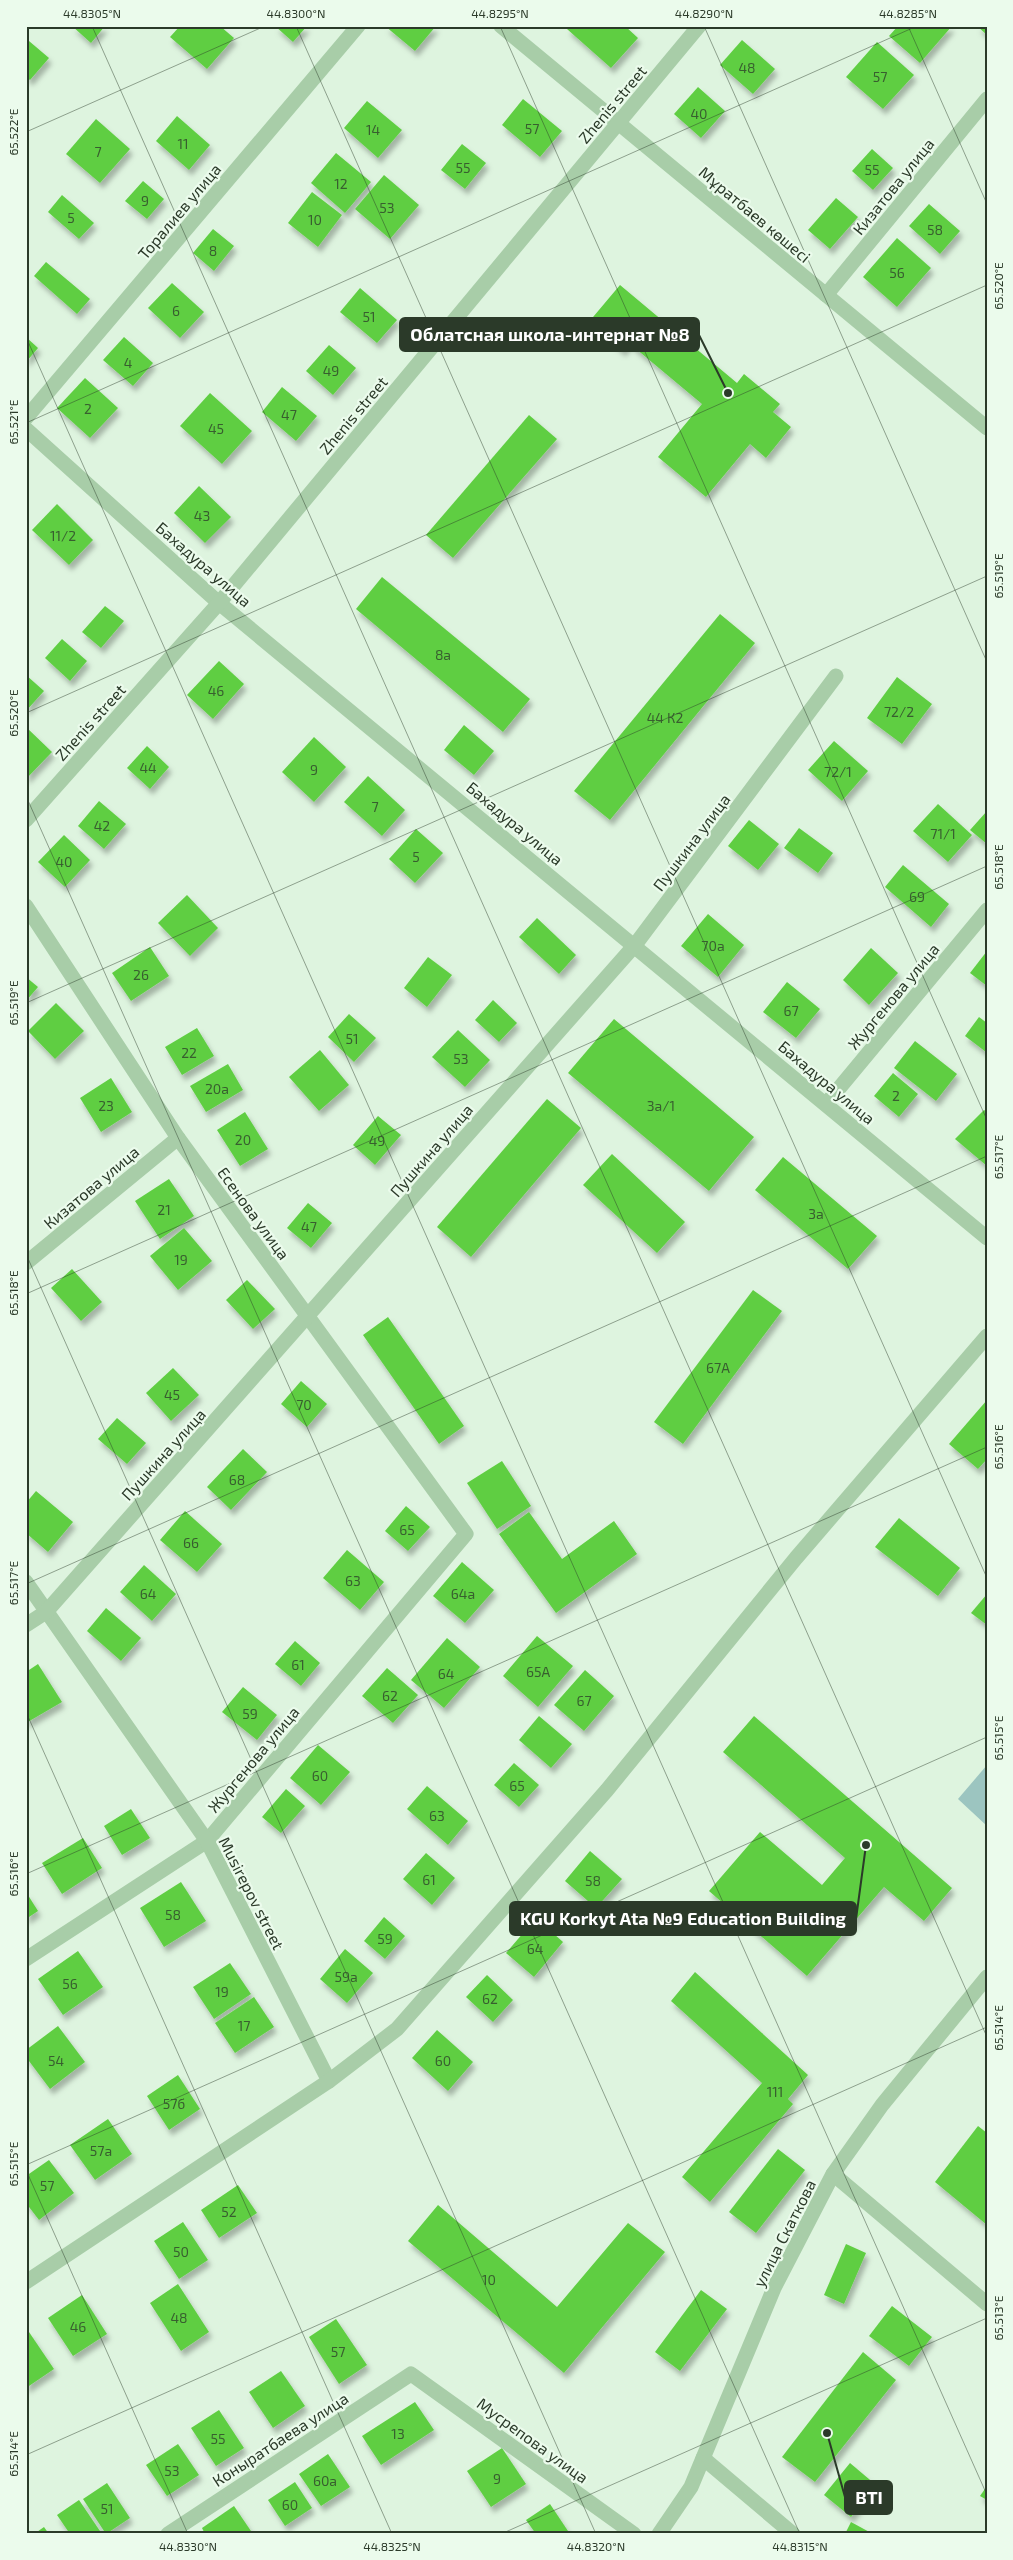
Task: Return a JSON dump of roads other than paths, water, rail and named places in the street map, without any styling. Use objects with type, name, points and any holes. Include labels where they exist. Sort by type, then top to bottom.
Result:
[{"type":"street","name":"Торалиев улица","points":[[26,418],[358,26]]},
{"type":"street","name":"Мұратбаев көшесі","points":[[501,26],[987,428]]},
{"type":"street","name":"Zhenis street","points":[[26,820],[219,603],[699,26]]},
{"type":"street","name":"Кизатова улица","points":[[826,295],[987,99]]},
{"type":"street","name":"Бахадура улица","points":[[26,429],[219,603],[635,945],[987,1238]]},
{"type":"street","name":"Пушкина улица","points":[[26,1625],[46,1612],[635,945],[836,676]]},
{"type":"street","name":"Есенова улица","points":[[26,906],[178,1138],[466,1534]]},
{"type":"street","name":"Жургенова улица","points":[[826,1104],[987,910]]},
{"type":"street","name":"Кизатова улица","points":[[26,1263],[178,1138]]},
{"type":"street","points":[[26,2282],[329,2081],[397,2029],[607,1790],[796,1558],[987,1336]]},
{"type":"street","name":"Жургенова улица","points":[[26,1959],[207,1841],[466,1534]]},
{"type":"street","name":"Musirepov street","points":[[26,1582],[207,1841],[329,2081]]},
{"type":"street","name":"улица Скаткова","points":[[659,2534],[691,2487],[774,2288],[833,2174],[882,2105],[987,1977]]},
{"type":"street","points":[[833,2174],[987,2304]]},
{"type":"street","name":"Коныратбаева улица","points":[[168,2534],[411,2374]]},
{"type":"street","name":"Мусрепова улица","points":[[411,2374],[634,2534]]},
{"type":"street","points":[[703,2458],[792,2534]]},
{"type":"place","name":"Облатсная школа-интернат №8","points":[[728,393]]},
{"type":"place","name":"KGU Korkyt Ata №9 Education Building","points":[[866,1845]]},
{"type":"place","name":"BTI","points":[[827,2433]]}]
